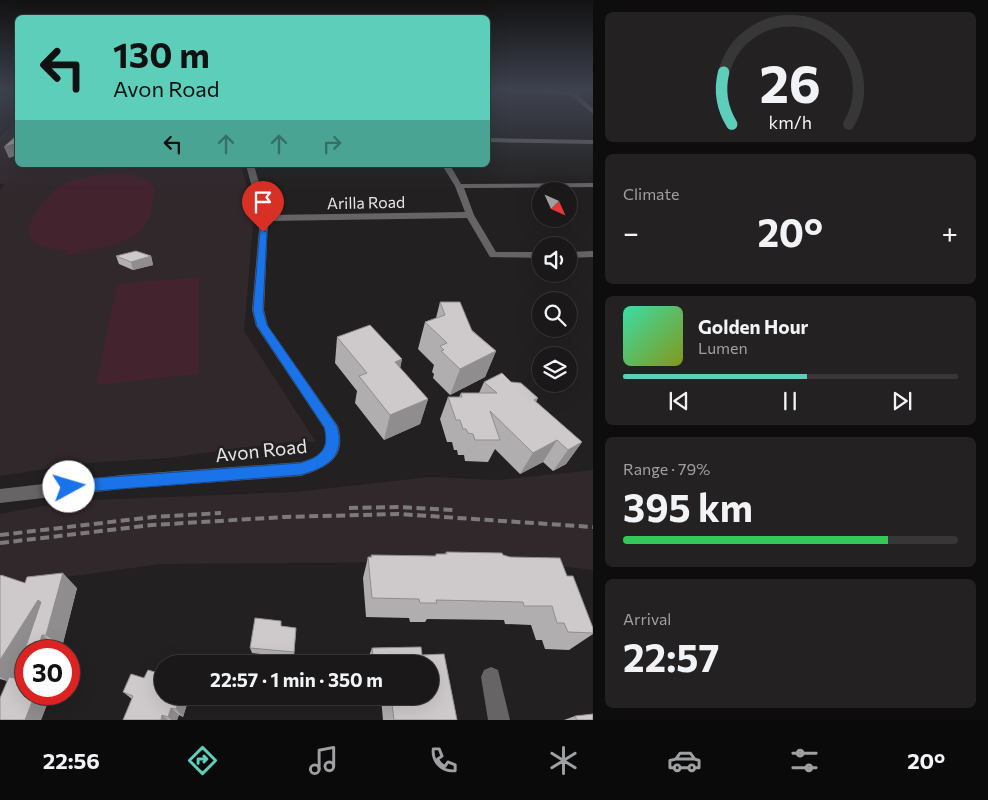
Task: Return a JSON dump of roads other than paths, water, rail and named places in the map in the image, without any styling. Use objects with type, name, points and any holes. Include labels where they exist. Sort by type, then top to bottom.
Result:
[{"type":"street","points":[[490,140],[593,142]]},
{"type":"street","name":"Avon Road","points":[[0,496],[122,482],[300,469],[324,460],[330,454],[334,440],[331,426],[262,326],[258,310],[264,218],[251,167]]},
{"type":"street","points":[[447,167],[459,186],[470,215],[493,255],[532,255]]},
{"type":"street","points":[[459,186],[593,185]]},
{"type":"street","name":"Arilla Road","points":[[264,218],[470,215]]},
{"type":"street","points":[[577,254],[593,254]]},
{"type":"street","points":[[490,677],[499,720]]},
{"type":"railway","points":[[349,508],[398,507],[454,510]]},
{"type":"railway","points":[[0,535],[153,517],[221,513]]},
{"type":"railway","points":[[0,543],[152,525],[284,517],[399,514],[593,527]]}]
